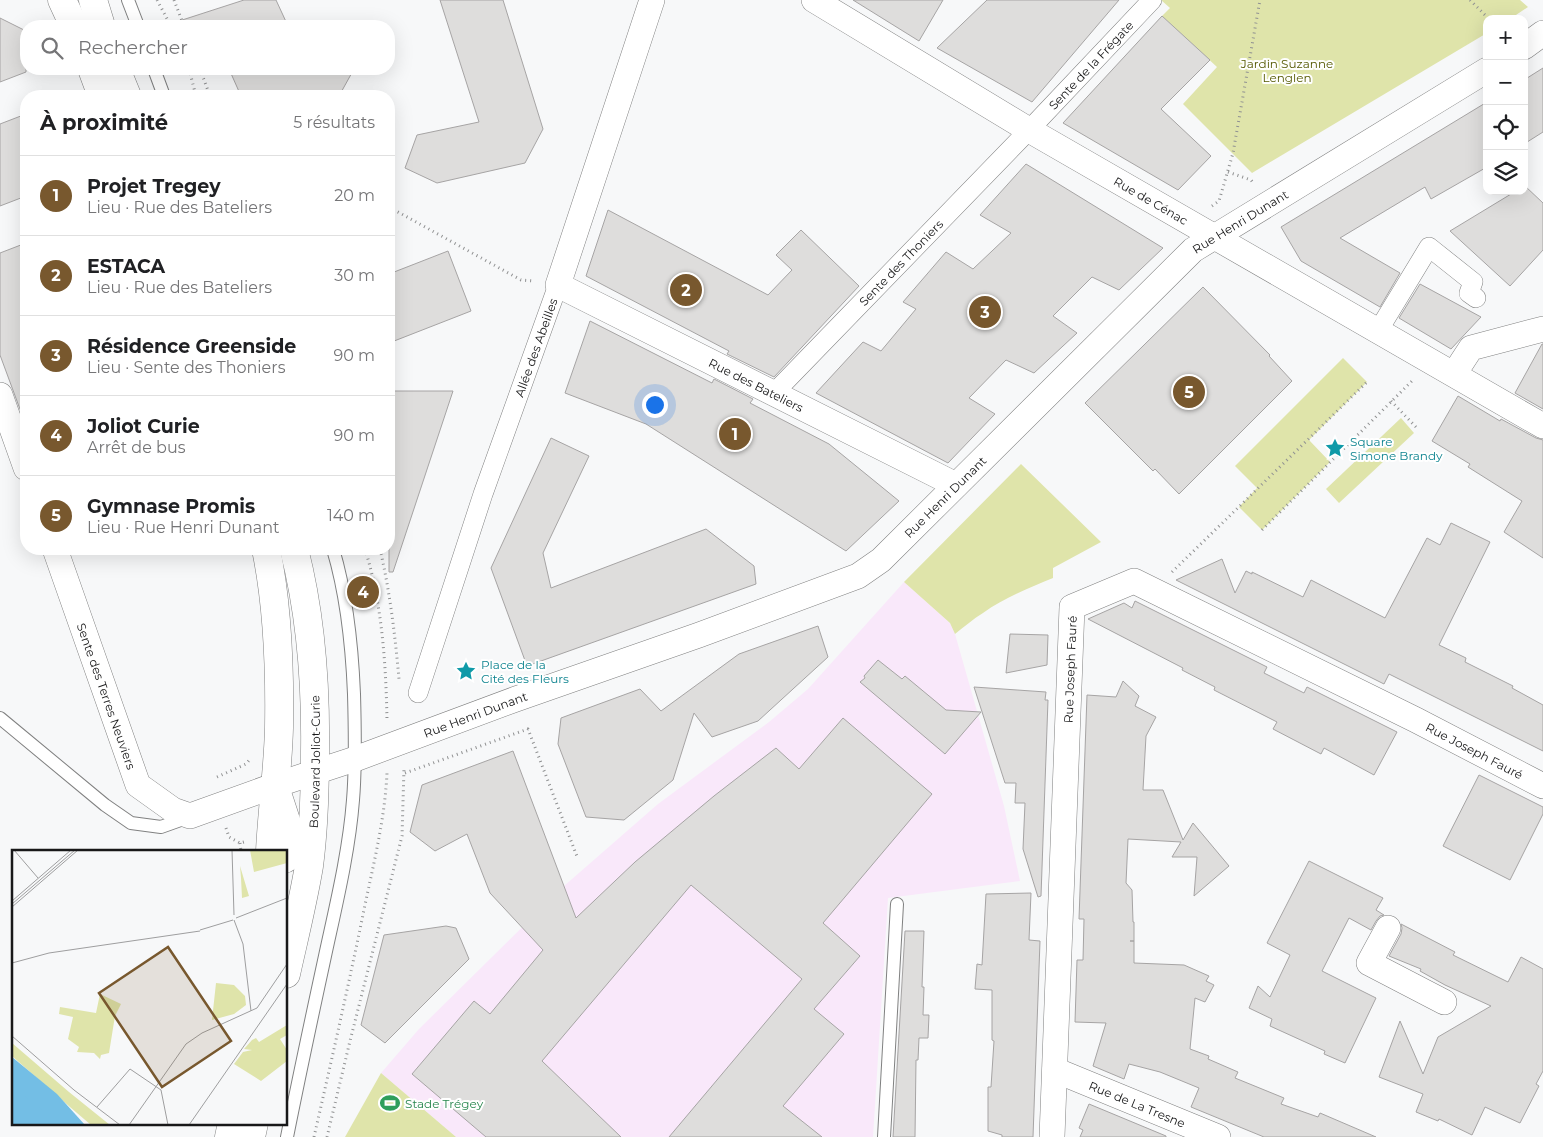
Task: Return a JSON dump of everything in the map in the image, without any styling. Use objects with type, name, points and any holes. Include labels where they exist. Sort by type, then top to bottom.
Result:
[{"type":"main road","points":[[62,0],[71,20]]},
{"type":"main road","points":[[93,0],[99,20]]},
{"type":"main road","points":[[94,75],[100,90]]},
{"type":"main road","points":[[118,75],[124,90]]},
{"type":"main road","points":[[267,555],[276,615],[279,728],[270,850]]},
{"type":"main road","name":"Boulevard Joliot-Curie","points":[[288,961],[308,867],[314,816],[315,772],[316,716],[312,652],[305,599],[295,555]]},
{"type":"main road","points":[[229,1137],[232,1124]]},
{"type":"main road","points":[[251,1137],[254,1124]]},
{"type":"street","name":"Allée des Abeilles","points":[[418,693],[483,494],[558,285],[652,0]]},
{"type":"street","name":"Rue de Cénac","points":[[814,0],[1030,130],[1543,426]]},
{"type":"street","name":"Sente de la Frégate","points":[[1030,130],[1152,0]]},
{"type":"street","name":"Rue Henri Dunant","points":[[190,816],[276,785],[355,760],[516,699],[699,635],[858,576],[881,560],[1193,250],[1483,72]]},
{"type":"street","name":"Sente des Thoniers","points":[[774,394],[1030,130]]},
{"type":"street","points":[[1378,331],[1429,247],[1474,282],[1469,293],[1476,298]]},
{"type":"street","name":"Rue des Bateliers","points":[[558,285],[956,485]]},
{"type":"street","points":[[1454,374],[1470,348],[1543,329]]},
{"type":"street","points":[[0,395],[20,451]]},
{"type":"street","name":"Sente des Terres Neuviers","points":[[57,555],[138,785],[173,810],[190,816]]},
{"type":"street","name":"Rue Joseph Fauré","points":[[1052,1137],[1072,607],[1134,581],[1407,716],[1543,786]]},
{"type":"street","points":[[276,785],[289,826],[287,850]]},
{"type":"street","points":[[1388,928],[1369,963],[1444,1002]]},
{"type":"street","name":"Rue de La Tresne","points":[[1055,1070],[1218,1137]]},
{"type":"lane","points":[[128,0],[136,20]]},
{"type":"lane","points":[[156,75],[162,90]]},
{"type":"lane","points":[[286,1137],[349,835],[355,760],[353,668],[349,628],[334,555]]},
{"type":"lane","points":[[0,718],[105,805],[131,823],[161,827],[190,816]]},
{"type":"lane","points":[[884,1137],[897,904]]},
{"type":"path","points":[[157,0],[168,20]]},
{"type":"path","points":[[174,0],[182,20]]},
{"type":"path","points":[[1219,201],[1233,153],[1260,0]]},
{"type":"path","points":[[1470,0],[1485,15]]},
{"type":"path","points":[[190,75],[194,90]]},
{"type":"path","points":[[202,75],[208,90]]},
{"type":"path","points":[[1228,172],[1250,180]]},
{"type":"path","points":[[395,209],[521,280],[558,285]]},
{"type":"path","points":[[1262,530],[1431,362]]},
{"type":"path","points":[[1154,591],[1367,382]]},
{"type":"path","points":[[1392,401],[1416,427]]},
{"type":"path","points":[[381,555],[394,628],[399,687]]},
{"type":"path","points":[[405,773],[528,730],[578,859]]},
{"type":"path","points":[[327,1137],[402,836],[405,773],[403,742]]},
{"type":"path","points":[[240,843],[241,850]]},
{"type":"shaded area","points":[[904,582],[950,623],[955,634],[1004,806],[1020,881],[888,898],[873,1137],[456,1137],[381,1073],[419,1029],[564,886],[658,804],[769,722],[808,689]]},
{"type":"green space","name":"Jardin Suzanne Lenglen","points":[[1161,0],[1520,0],[1528,7],[1516,15],[1483,15],[1483,35],[1252,173],[1183,104],[1217,67],[1162,16],[1170,8]]},
{"type":"green space","points":[[1343,358],[1367,382],[1309,440],[1330,462],[1262,530],[1239,507],[1257,488],[1235,466]]},
{"type":"green space","points":[[1401,418],[1414,433],[1339,503],[1326,489]]},
{"type":"green space","points":[[1021,464],[1101,542],[1053,568],[1053,578],[999,603],[955,634],[950,623],[904,582]]},
{"type":"green space","name":"Stade Trégey","points":[[381,1073],[456,1137],[345,1137]]},
{"type":"building","points":[[244,0],[276,0],[285,20],[182,20]]},
{"type":"building","points":[[440,0],[503,0],[543,129],[525,163],[437,183],[405,168],[417,135],[479,122]]},
{"type":"building","points":[[853,0],[943,0],[919,41]]},
{"type":"building","points":[[987,0],[1119,0],[1032,102],[937,48]]},
{"type":"building","points":[[1162,16],[1210,60],[1161,109],[1211,156],[1178,190],[1063,123]]},
{"type":"building","points":[[0,18],[20,28],[20,74],[0,82]]},
{"type":"building","points":[[1543,68],[1543,132],[1528,141],[1528,105],[1528,77]]},
{"type":"building","points":[[232,75],[351,75],[342,90],[238,90]]},
{"type":"building","points":[[1483,104],[1483,169],[1431,199],[1425,187],[1340,238],[1400,273],[1380,307],[1301,261],[1281,227]]},
{"type":"building","points":[[20,116],[20,198],[0,206],[0,124]]},
{"type":"building","points":[[1026,164],[1163,248],[1119,290],[1092,277],[1053,316],[1077,333],[1034,373],[1006,360],[969,398],[995,414],[948,463],[816,393],[863,342],[881,351],[916,309],[903,302],[946,252],[973,269],[1011,233],[980,215]]},
{"type":"building","points":[[1528,189],[1543,203],[1543,250],[1510,286],[1450,231],[1509,195],[1528,195]]},
{"type":"building","points":[[608,210],[768,295],[792,270],[776,255],[801,230],[859,286],[774,377],[727,354],[729,351],[586,276]]},
{"type":"building","points":[[20,245],[20,409],[0,355],[0,253]]},
{"type":"building","points":[[448,251],[471,311],[395,341],[395,272]]},
{"type":"building","points":[[1420,284],[1481,317],[1451,349],[1399,318]]},
{"type":"building","points":[[1203,287],[1270,355],[1292,381],[1179,494],[1155,469],[1153,471],[1085,403]]},
{"type":"building","points":[[590,321],[712,383],[714,379],[753,399],[750,403],[829,444],[899,501],[846,551],[646,424],[565,393]]},
{"type":"building","points":[[1543,344],[1543,409],[1515,393]]},
{"type":"building","points":[[395,391],[453,391],[393,572],[389,572],[389,555],[395,555]]},
{"type":"building","points":[[1458,396],[1500,421],[1501,419],[1543,440],[1543,558],[1504,532],[1522,501],[1468,467],[1470,464],[1432,441]]},
{"type":"building","points":[[551,438],[589,456],[543,553],[551,588],[706,529],[754,566],[756,584],[527,666],[491,568]]},
{"type":"building","points":[[1451,523],[1490,542],[1439,645],[1466,658],[1465,662],[1513,686],[1512,688],[1543,705],[1543,751],[1389,674],[1384,684],[1176,580],[1222,559],[1235,593],[1246,571],[1252,574],[1252,572],[1303,597],[1311,580],[1385,618],[1427,538],[1440,545]]},
{"type":"building","points":[[1135,601],[1267,667],[1264,673],[1304,693],[1307,687],[1397,732],[1374,775],[1324,748],[1321,754],[1273,729],[1277,722],[1214,690],[1215,687],[1182,670],[1183,668],[1088,619],[1124,603],[1132,608]]},
{"type":"building","points":[[818,626],[828,657],[758,721],[712,737],[694,713],[673,780],[624,820],[586,817],[558,744],[561,718],[640,689],[661,711],[739,654]]},
{"type":"building","points":[[1010,634],[1048,635],[1047,665],[1006,673]]},
{"type":"building","points":[[878,660],[902,679],[905,676],[946,710],[981,712],[945,754],[860,682]]},
{"type":"building","points":[[1123,681],[1139,696],[1135,706],[1156,717],[1146,736],[1143,790],[1163,790],[1183,840],[1193,823],[1229,866],[1194,896],[1197,857],[1172,857],[1181,842],[1128,839],[1126,883],[1132,890],[1134,963],[1184,965],[1209,976],[1206,981],[1214,985],[1205,1002],[1195,998],[1190,1049],[1209,1056],[1208,1059],[1238,1072],[1235,1078],[1284,1098],[1281,1104],[1318,1117],[1320,1113],[1376,1137],[1264,1137],[1191,1107],[1199,1088],[1160,1072],[1129,1064],[1124,1079],[1093,1066],[1106,1023],[1075,1022],[1077,960],[1083,960],[1084,919],[1079,919],[1087,695],[1116,697]]},
{"type":"building","points":[[974,687],[1046,692],[1045,700],[1048,700],[1041,896],[1038,897],[1023,849],[1025,803],[1015,803],[1016,783],[1005,783]]},
{"type":"building","points":[[843,718],[932,794],[823,923],[860,956],[814,1009],[844,1034],[783,1106],[822,1137],[669,1137],[802,979],[691,885],[542,1061],[621,1137],[486,1137],[412,1074],[474,1001],[490,1014],[543,950],[490,893],[467,834],[435,851],[410,832],[422,785],[513,751],[576,918],[635,862],[714,796],[776,748],[799,769]]},
{"type":"building","points":[[1479,775],[1543,807],[1543,814],[1510,880],[1443,846]]},
{"type":"building","points":[[1309,861],[1383,898],[1376,910],[1384,915],[1380,916],[1371,930],[1349,918],[1322,971],[1376,998],[1345,1063],[1324,1054],[1325,1051],[1270,1026],[1272,1019],[1249,1008],[1258,986],[1270,997],[1290,955],[1267,943]]},
{"type":"building","points":[[1031,893],[1029,940],[1040,941],[1033,1137],[1002,1137],[1002,1135],[988,1131],[988,1087],[991,1087],[994,1041],[992,1040],[992,990],[975,989],[977,964],[982,965],[986,894]]},
{"type":"building","points":[[1401,924],[1455,952],[1453,955],[1508,982],[1521,957],[1543,969],[1543,1071],[1536,1084],[1539,1086],[1520,1123],[1485,1107],[1472,1135],[1439,1119],[1438,1121],[1416,1112],[1423,1094],[1379,1077],[1400,1021],[1423,1074],[1438,1037],[1491,1006],[1445,985],[1420,971],[1421,969],[1389,956],[1401,934]]},
{"type":"building","points":[[446,926],[456,928],[469,959],[385,1043],[361,1025],[384,935]]},
{"type":"building","points":[[905,931],[924,931],[923,1015],[929,1015],[928,1038],[919,1038],[918,1060],[916,1060],[915,1137],[893,1137]]},
{"type":"building","points":[[1089,1104],[1166,1137],[1080,1137],[1083,1130],[1079,1128]]},
{"type":"place","name":"ESTACA","points":[[686,290]]},
{"type":"place","name":"Résidence Greenside","points":[[985,312]]},
{"type":"place","name":"Gymnase Promis","points":[[1189,392]]},
{"type":"place","name":"Projet Tregey","points":[[735,434]]},
{"type":"place","name":"Square Simone Brandy","points":[[1335,448]]},
{"type":"place","name":"Joliot Curie","points":[[363,592]]},
{"type":"place","name":"Place de la Cité des Fleurs","points":[[466,671]]},
{"type":"place","name":"Stade Trégey","points":[[390,1103]]}]
